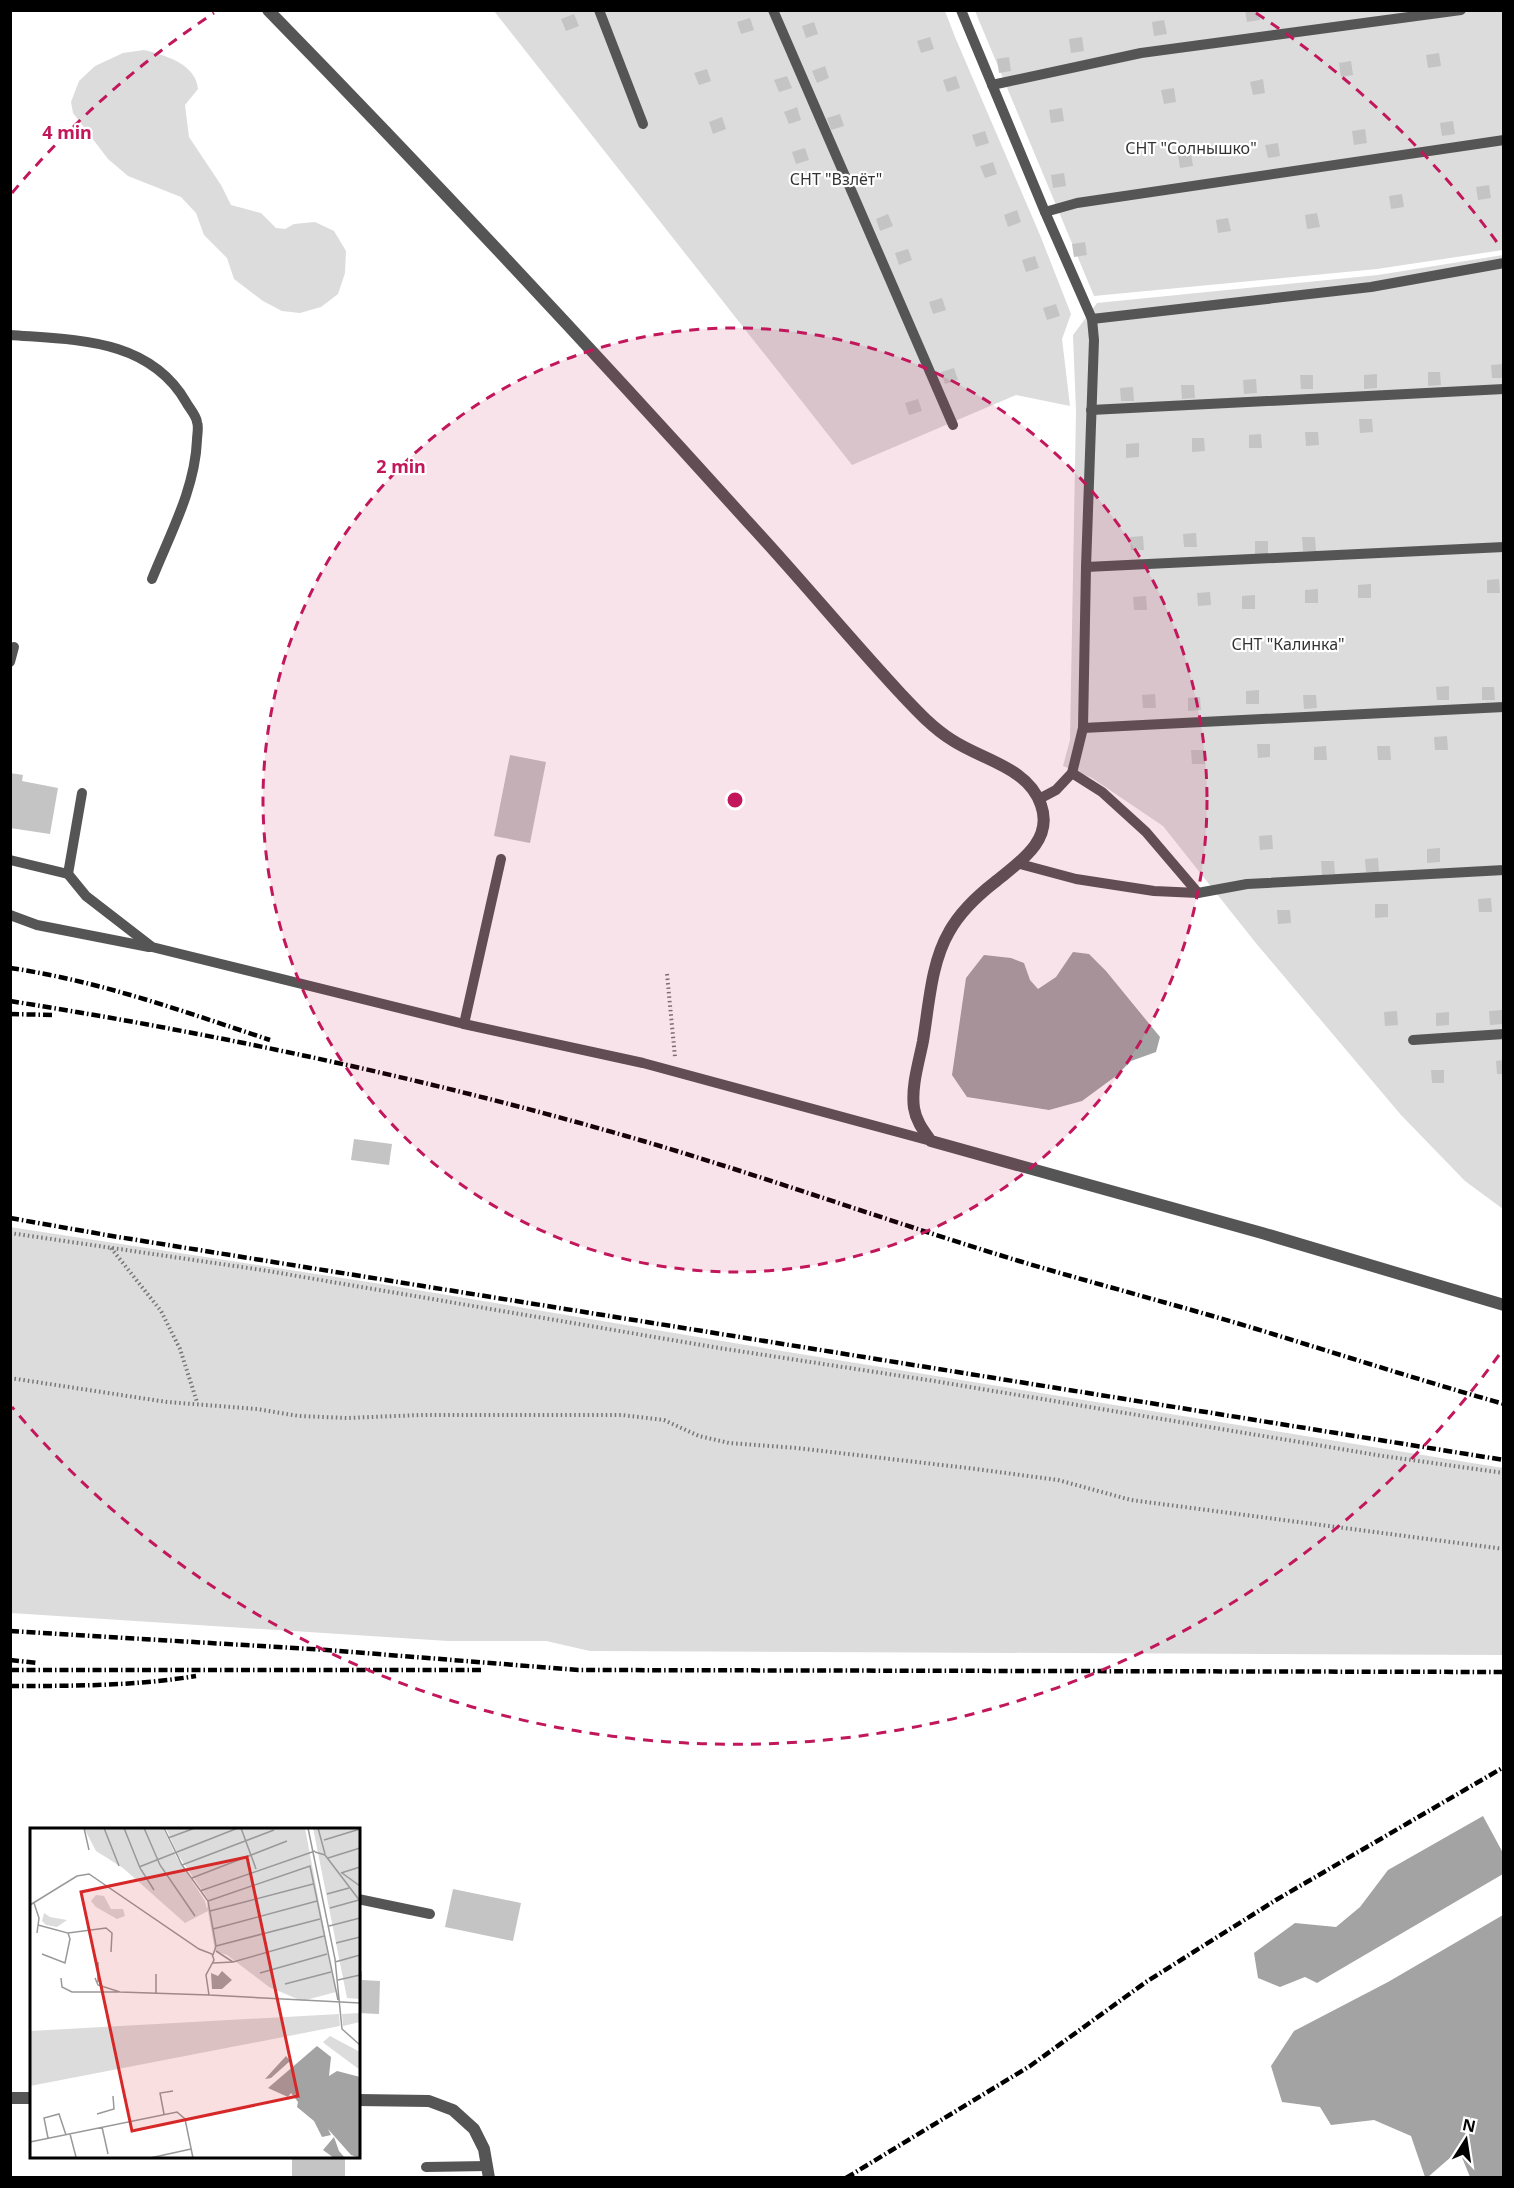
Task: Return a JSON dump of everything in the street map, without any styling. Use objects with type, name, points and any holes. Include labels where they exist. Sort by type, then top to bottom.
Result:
[{"type":"street","points":[[268,10],[572,330],[750,523],[925,720],[953,741],[1019,776],[1032,788],[1039,799],[1043,810],[1043,827],[1037,845],[1020,864],[993,884],[960,914],[938,958],[915,1082],[914,1107],[918,1125],[931,1141],[1262,1233],[1503,1305]]},
{"type":"street","points":[[10,2098],[30,2098]]},
{"type":"street","points":[[360,2100],[429,2101],[453,2110],[474,2128],[484,2148],[488,2172]]},
{"type":"lane","points":[[599,10],[643,124]]},
{"type":"lane","points":[[773,10],[953,425]]},
{"type":"lane","points":[[961,10],[1092,319],[1083,728],[1072,773],[1056,790],[1039,799]]},
{"type":"lane","points":[[992,85],[1141,53],[1461,10]]},
{"type":"lane","points":[[1045,212],[1077,203],[1503,140]]},
{"type":"lane","points":[[1092,319],[1371,286],[1503,263]]},
{"type":"lane","points":[[10,335],[66,339],[120,348],[148,361],[179,390],[197,422],[196,455],[190,488],[152,579]]},
{"type":"lane","points":[[1091,410],[1503,389]]},
{"type":"lane","points":[[1086,567],[1503,547]]},
{"type":"lane","points":[[10,662],[14,647]]},
{"type":"lane","points":[[1083,728],[1503,707]]},
{"type":"lane","points":[[1072,773],[1102,792],[1146,832],[1198,893]]},
{"type":"lane","points":[[68,874],[82,793]]},
{"type":"lane","points":[[464,1024],[501,859]]},
{"type":"lane","points":[[10,860],[68,874],[86,896],[152,947]]},
{"type":"lane","points":[[1020,864],[1076,879],[1154,891],[1198,893],[1247,884],[1503,870]]},
{"type":"lane","points":[[10,915],[37,925],[152,947],[464,1024],[676,1072],[931,1141]]},
{"type":"lane","points":[[1413,1040],[1503,1034]]},
{"type":"lane","points":[[360,1899],[430,1914]]},
{"type":"lane","points":[[426,2167],[488,2172]]},
{"type":"path","points":[[667,974],[676,1072]]},
{"type":"path","points":[[10,1233],[262,1270],[718,1348],[934,1381],[1372,1454],[1503,1473]]},
{"type":"path","points":[[111,1247],[161,1311],[180,1349],[197,1402]]},
{"type":"path","points":[[10,1378],[167,1402],[197,1402],[299,1416],[347,1418],[431,1415],[622,1415],[664,1420],[699,1436],[729,1443],[797,1448],[976,1468],[1058,1480],[1131,1500],[1503,1549]]},
{"type":"green space","name":"СНТ \"Взлёт\"","points":[[494,11],[945,11],[1071,314],[1062,339],[1070,406],[1016,395],[852,465]]},
{"type":"green space","name":"СНТ \"Солнышко\"","points":[[975,11],[1503,11],[1503,250],[1377,269],[1094,296]]},
{"type":"green space","points":[[144,50],[178,62],[192,73],[196,80],[198,89],[185,105],[189,137],[221,185],[231,205],[261,213],[276,228],[285,229],[294,224],[315,222],[334,231],[346,251],[345,273],[338,294],[321,307],[300,313],[282,311],[263,301],[234,279],[227,258],[204,235],[196,213],[181,197],[128,176],[108,159],[73,113],[71,102],[79,81],[95,66],[123,53]]},
{"type":"green space","name":"СНТ \"Калинка\"","points":[[1503,255],[1503,1209],[1465,1181],[1401,1115],[1255,942],[1163,826],[1092,778],[1063,766],[1070,740],[1076,411],[1073,335],[1097,303],[1378,275]]},
{"type":"green space","points":[[10,1227],[375,1283],[1503,1468],[1503,1655],[590,1651],[546,1641],[448,1641],[11,1613]]},
{"type":"shaded area","points":[[1073,952],[1089,954],[1106,971],[1160,1037],[1156,1052],[1131,1061],[1116,1076],[1082,1101],[1049,1110],[967,1097],[952,1075],[966,978],[984,955],[1011,958],[1024,963],[1030,980],[1038,989],[1056,977]]},
{"type":"shaded area","points":[[1483,1816],[1503,1853],[1503,1874],[1317,1983],[1305,1977],[1280,1987],[1258,1978],[1254,1953],[1295,1923],[1336,1927],[1360,1907],[1388,1870]]},
{"type":"shaded area","points":[[1503,1915],[1503,2177],[1470,2177],[1459,2150],[1428,2177],[1425,2177],[1411,2136],[1374,2120],[1331,2125],[1320,2107],[1282,2102],[1271,2066],[1294,2031],[1388,1982]]},
{"type":"building","points":[[1245,10],[1258,10],[1260,20],[1247,22]]},
{"type":"building","points":[[574,14],[579,26],[566,31],[561,19]]},
{"type":"building","points":[[750,18],[754,30],[741,34],[737,22]]},
{"type":"building","points":[[1164,20],[1167,34],[1154,36],[1152,22]]},
{"type":"building","points":[[814,22],[818,34],[806,38],[802,26]]},
{"type":"building","points":[[930,37],[934,49],[921,53],[917,41]]},
{"type":"building","points":[[1082,37],[1084,51],[1071,53],[1069,39]]},
{"type":"building","points":[[1439,53],[1441,66],[1428,68],[1426,55]]},
{"type":"building","points":[[1009,57],[1011,71],[999,73],[997,59]]},
{"type":"building","points":[[1351,61],[1353,75],[1341,77],[1339,63]]},
{"type":"building","points":[[825,66],[829,78],[817,83],[812,71]]},
{"type":"building","points":[[707,69],[711,81],[699,85],[694,73]]},
{"type":"building","points":[[787,76],[792,88],[779,92],[774,80]]},
{"type":"building","points":[[956,76],[960,88],[947,92],[943,80]]},
{"type":"building","points":[[1263,79],[1265,93],[1253,95],[1250,82]]},
{"type":"building","points":[[1174,88],[1176,102],[1164,104],[1161,90]]},
{"type":"building","points":[[797,107],[801,120],[789,124],[784,112]]},
{"type":"building","points":[[1062,108],[1064,121],[1051,123],[1049,110]]},
{"type":"building","points":[[840,114],[844,126],[831,130],[827,118]]},
{"type":"building","points":[[722,117],[726,129],[713,134],[709,122]]},
{"type":"building","points":[[1453,121],[1455,134],[1442,136],[1440,123]]},
{"type":"building","points":[[1365,129],[1367,143],[1354,145],[1352,131]]},
{"type":"building","points":[[985,131],[989,143],[976,147],[972,135]]},
{"type":"building","points":[[1278,143],[1280,156],[1268,158],[1265,145]]},
{"type":"building","points":[[805,148],[809,160],[796,164],[792,152]]},
{"type":"building","points":[[1191,153],[1193,166],[1180,168],[1178,155]]},
{"type":"building","points":[[993,162],[997,174],[985,178],[980,166]]},
{"type":"building","points":[[1064,173],[1066,186],[1053,188],[1051,175]]},
{"type":"building","points":[[1489,185],[1491,198],[1478,200],[1476,187]]},
{"type":"building","points":[[1402,194],[1404,207],[1391,209],[1389,196]]},
{"type":"building","points":[[1017,210],[1021,222],[1008,227],[1004,215]]},
{"type":"building","points":[[1317,213],[1320,227],[1307,229],[1305,215]]},
{"type":"building","points":[[888,214],[893,226],[880,231],[876,219]]},
{"type":"building","points":[[1228,218],[1231,231],[1218,233],[1216,220]]},
{"type":"building","points":[[1085,242],[1087,255],[1074,257],[1072,244]]},
{"type":"building","points":[[908,249],[912,260],[899,265],[895,253]]},
{"type":"building","points":[[1035,256],[1039,268],[1026,272],[1022,260]]},
{"type":"building","points":[[942,298],[946,310],[933,314],[929,302]]},
{"type":"building","points":[[1056,304],[1060,316],[1047,320],[1043,308]]},
{"type":"building","points":[[1504,364],[1504,378],[1492,378],[1491,365]]},
{"type":"building","points":[[954,368],[958,380],[945,384],[941,372]]},
{"type":"building","points":[[1428,372],[1440,372],[1441,385],[1428,386]]},
{"type":"building","points":[[1377,374],[1377,388],[1364,389],[1364,375]]},
{"type":"building","points":[[1300,375],[1313,375],[1313,389],[1301,389]]},
{"type":"building","points":[[1256,379],[1257,393],[1244,394],[1243,380]]},
{"type":"building","points":[[1181,385],[1194,385],[1195,398],[1182,399]]},
{"type":"building","points":[[1133,387],[1134,401],[1121,401],[1120,388]]},
{"type":"building","points":[[918,399],[922,411],[909,415],[905,403]]},
{"type":"building","points":[[1359,419],[1372,419],[1373,432],[1360,433]]},
{"type":"building","points":[[1305,432],[1318,432],[1319,445],[1306,446]]},
{"type":"building","points":[[1261,434],[1262,448],[1249,448],[1249,435]]},
{"type":"building","points":[[1192,438],[1204,438],[1205,451],[1192,452]]},
{"type":"building","points":[[1139,443],[1139,457],[1126,458],[1126,444]]},
{"type":"building","points":[[1196,533],[1197,547],[1184,547],[1183,534]]},
{"type":"building","points":[[1143,536],[1144,550],[1131,550],[1130,537]]},
{"type":"building","points":[[1302,537],[1315,537],[1316,551],[1303,551]]},
{"type":"building","points":[[1255,541],[1268,541],[1268,554],[1255,555]]},
{"type":"building","points":[[1499,579],[1500,593],[1487,593],[1487,580]]},
{"type":"building","points":[[1371,584],[1371,598],[1358,598],[1358,585]]},
{"type":"building","points":[[1318,589],[1318,603],[1305,603],[1305,590]]},
{"type":"building","points":[[1210,592],[1211,605],[1198,606],[1197,593]]},
{"type":"building","points":[[1255,595],[1255,609],[1242,609],[1242,596]]},
{"type":"building","points":[[1146,596],[1147,610],[1134,610],[1133,597]]},
{"type":"building","points":[[1449,686],[1449,700],[1437,700],[1436,687]]},
{"type":"building","points":[[1482,687],[1494,687],[1495,700],[1482,700]]},
{"type":"building","points":[[1259,690],[1259,704],[1246,704],[1246,691]]},
{"type":"building","points":[[1155,694],[1156,708],[1143,708],[1142,695]]},
{"type":"building","points":[[1303,695],[1316,695],[1317,708],[1304,709]]},
{"type":"building","points":[[1200,697],[1201,710],[1188,711],[1188,698]]},
{"type":"building","points":[[1447,736],[1448,750],[1435,750],[1434,737]]},
{"type":"building","points":[[1257,744],[1270,744],[1270,757],[1258,758]]},
{"type":"building","points":[[1326,746],[1327,760],[1314,760],[1314,747]]},
{"type":"building","points":[[1377,746],[1390,746],[1391,760],[1378,760]]},
{"type":"building","points":[[1191,750],[1204,750],[1205,764],[1192,764]]},
{"type":"building","points":[[510,755],[546,762],[530,843],[494,836]]},
{"type":"building","points":[[10,773],[23,775],[22,781],[58,788],[50,834],[10,828]]},
{"type":"building","points":[[1272,835],[1273,849],[1260,850],[1259,836]]},
{"type":"building","points":[[1440,848],[1440,862],[1427,863],[1427,849]]},
{"type":"building","points":[[1378,858],[1379,872],[1366,872],[1365,859]]},
{"type":"building","points":[[1321,861],[1334,861],[1335,874],[1322,875]]},
{"type":"building","points":[[1491,898],[1492,912],[1479,912],[1478,899]]},
{"type":"building","points":[[1375,904],[1388,904],[1388,917],[1375,918]]},
{"type":"building","points":[[1277,910],[1290,910],[1291,923],[1278,924]]},
{"type":"building","points":[[1502,1010],[1503,1024],[1490,1025],[1489,1011]]},
{"type":"building","points":[[1397,1011],[1398,1025],[1385,1026],[1384,1012]]},
{"type":"building","points":[[1449,1012],[1449,1025],[1436,1026],[1436,1013]]},
{"type":"building","points":[[1504,1060],[1504,1074],[1497,1074],[1496,1061]]},
{"type":"building","points":[[1431,1070],[1444,1070],[1444,1083],[1432,1083]]},
{"type":"building","points":[[354,1139],[392,1144],[389,1165],[351,1160]]},
{"type":"building","points":[[453,1889],[521,1903],[513,1941],[445,1927]]},
{"type":"building","points":[[360,1971],[362,1971],[362,1980],[380,1981],[379,2014],[360,2013]]},
{"type":"building","points":[[292,2158],[345,2158],[345,2178],[292,2178]]},
{"type":"railway","points":[[10,968],[109,989],[270,1040]]},
{"type":"railway","points":[[10,1001],[166,1028],[320,1059],[550,1115],[725,1166],[1019,1261],[1250,1327],[1504,1404]]},
{"type":"railway","points":[[10,1014],[52,1015]]},
{"type":"railway","points":[[10,1218],[1504,1460]]},
{"type":"railway","points":[[10,1631],[327,1650],[578,1670],[1504,1672]]},
{"type":"railway","points":[[10,1660],[37,1663]]},
{"type":"railway","points":[[10,1670],[482,1670]]},
{"type":"railway","points":[[10,1686],[127,1684],[196,1676]]},
{"type":"railway","points":[[846,2178],[1030,2066],[1146,1982],[1276,1900],[1504,1767]]}]
